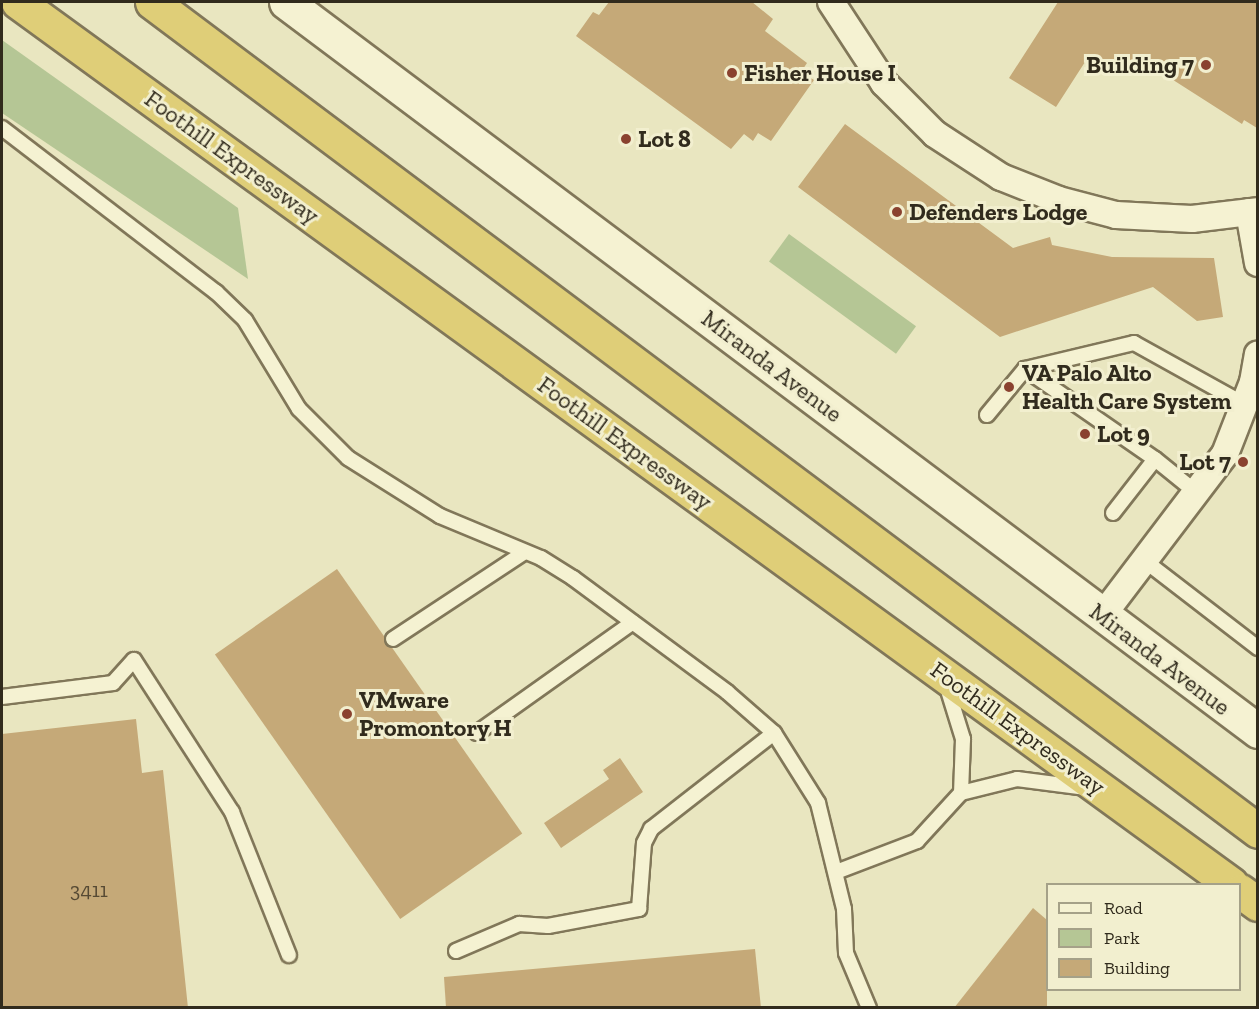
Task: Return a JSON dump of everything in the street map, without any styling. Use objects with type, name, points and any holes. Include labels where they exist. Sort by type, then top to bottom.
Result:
[{"type":"highway","name":"Foothill Expressway","points":[[18,2],[1105,791],[1228,883]]},
{"type":"highway","points":[[152,2],[1257,831]]},
{"type":"highway","points":[[1241,892],[1257,904]]},
{"type":"street","name":"Miranda Avenue","points":[[286,2],[1257,731]]},
{"type":"street","points":[[831,2],[884,83],[935,134],[1001,177],[1059,200],[1116,215],[1192,219],[1253,211],[1257,263]]},
{"type":"street","points":[[1102,616],[1225,454],[1246,405],[1257,354]]},
{"type":"lane","points":[[2,128],[216,292],[245,320],[299,409],[348,458],[440,516],[525,552],[573,578],[774,733],[818,803],[836,872],[846,953],[869,1008]]},
{"type":"lane","points":[[987,416],[1025,369],[1134,343],[1246,405]]},
{"type":"lane","points":[[1025,369],[1155,459],[1197,493]]},
{"type":"lane","points":[[1113,513],[1155,459]]},
{"type":"lane","points":[[393,639],[525,552]]},
{"type":"lane","points":[[1145,561],[1257,648]]},
{"type":"lane","points":[[477,733],[633,622]]},
{"type":"lane","points":[[2,697],[113,684],[134,660],[232,812],[290,955]]},
{"type":"lane","points":[[944,675],[963,739],[961,793]]},
{"type":"lane","points":[[456,951],[519,924],[548,926],[639,909],[644,843],[651,829],[774,733]]},
{"type":"lane","points":[[836,872],[883,858],[917,841],[961,793],[1017,779],[1105,791]]},
{"type":"green space","points":[[2,40],[238,208],[248,279],[2,113]]},
{"type":"green space","points":[[789,234],[916,326],[896,354],[769,262]]},
{"type":"building","name":"Fisher House I","points":[[609,2],[752,2],[773,19],[765,31],[807,63],[801,72],[814,80],[771,141],[758,133],[753,141],[744,134],[731,149],[576,36],[593,12],[599,15]]},
{"type":"building","name":"Building 7","points":[[1058,2],[1257,2],[1257,128],[1244,120],[1242,124],[1145,62],[1140,70],[1126,61],[1085,62],[1056,107],[1009,78]]},
{"type":"building","name":"Defenders Lodge","points":[[845,124],[1013,248],[1050,237],[1052,245],[1112,257],[1214,258],[1223,317],[1197,321],[1153,287],[1000,337],[798,187]]},
{"type":"building","name":"VMware Promontory H","points":[[337,569],[522,834],[400,919],[215,654]]},
{"type":"building","points":[[136,719],[142,773],[163,770],[188,1008],[2,1008],[2,734]]},
{"type":"building","points":[[620,758],[643,792],[561,848],[544,823],[609,779],[603,770]]},
{"type":"building","points":[[1033,908],[1046,919],[1047,1008],[954,1008]]},
{"type":"building","points":[[755,949],[761,1008],[446,1008],[444,977]]},
{"type":"place","name":"Building 7","points":[[1206,65]]},
{"type":"place","name":"Fisher House I","points":[[732,73]]},
{"type":"place","name":"Lot 8","points":[[626,139]]},
{"type":"place","name":"Defenders Lodge","points":[[897,212]]},
{"type":"place","name":"VA Palo Alto Health Care System","points":[[1009,387]]},
{"type":"place","name":"Lot 9","points":[[1085,434]]},
{"type":"place","name":"Lot 7","points":[[1243,462]]},
{"type":"place","name":"VMware Promontory H","points":[[347,714]]}]
